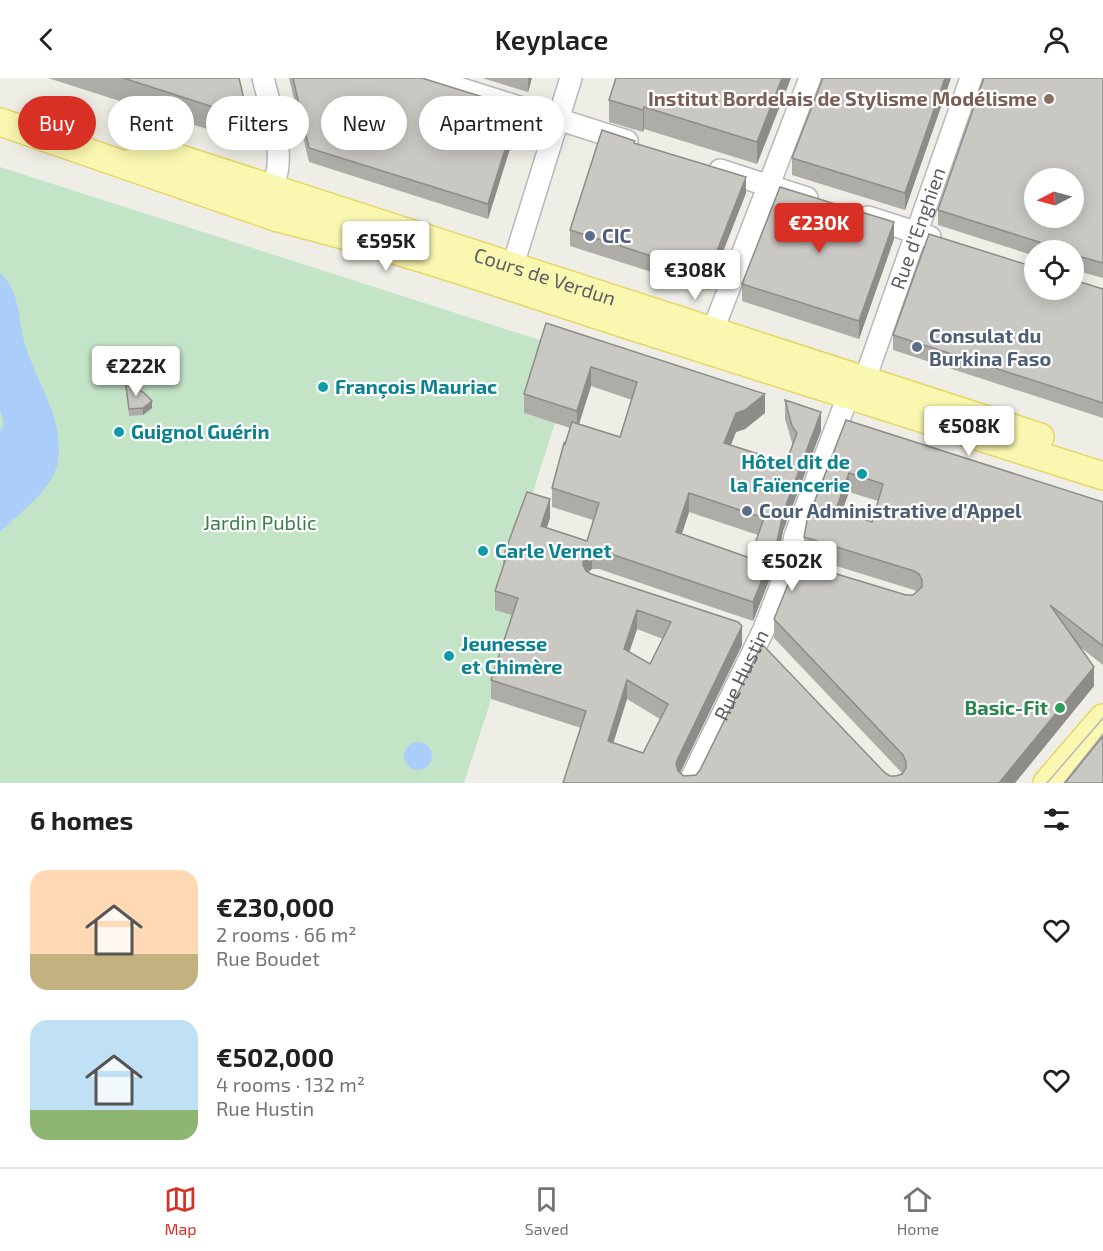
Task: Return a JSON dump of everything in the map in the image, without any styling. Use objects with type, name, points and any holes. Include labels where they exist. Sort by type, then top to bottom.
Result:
[{"type":"main road","name":"Cours de Verdun","points":[[0,122],[278,218],[713,330],[856,388],[1103,457]]},
{"type":"main road","name":"Cours de Verdun","points":[[126,165],[159,152],[271,188],[509,276],[856,388],[1103,476]]},
{"type":"main road","points":[[1047,783],[1103,718]]},
{"type":"street","points":[[192,188],[254,193],[271,188],[280,161],[263,78]]},
{"type":"street","points":[[427,78],[485,96]]},
{"type":"street","points":[[564,101],[572,78]]},
{"type":"street","points":[[713,330],[810,78]]},
{"type":"street","name":"Rue d'Enghien","points":[[856,388],[916,232],[971,78]]},
{"type":"street","points":[[564,121],[643,146]]},
{"type":"street","points":[[509,276],[548,150]]},
{"type":"street","points":[[697,163],[831,205]]},
{"type":"street","points":[[854,212],[944,241]]},
{"type":"street","name":"Rue Hustin","points":[[689,783],[752,635],[789,565],[795,536],[856,388]]},
{"type":"street","points":[[789,565],[812,572]]},
{"type":"street","points":[[752,635],[776,658]]},
{"type":"green space","name":"Jardin Public","points":[[0,167],[546,342],[526,414],[555,423],[527,511],[550,518],[464,783],[0,783]]},
{"type":"water","points":[[0,273],[11,286],[14,294],[26,348],[55,420],[59,449],[57,466],[47,485],[33,502],[0,532],[0,431],[3,419],[0,411]]},
{"type":"water","points":[[418,742],[428,746],[432,756],[428,766],[418,770],[408,766],[404,756],[408,746]]},
{"type":"building","points":[[123,78],[239,78],[243,96],[206,96],[206,105],[194,101],[194,96],[179,96]]},
{"type":"building","points":[[293,78],[422,78],[480,96],[419,96],[419,150],[505,150],[488,204],[309,148],[309,96],[297,96]]},
{"type":"building","points":[[616,78],[782,78],[757,142],[644,107],[643,110],[609,100]]},
{"type":"building","points":[[823,78],[945,78],[905,193],[792,158]]},
{"type":"building","points":[[984,78],[1103,78],[1103,263],[1084,258],[1084,240],[1033,240],[938,210]]},
{"type":"building","points":[[602,130],[635,141],[634,143],[746,177],[708,274],[570,230]]},
{"type":"building","points":[[780,187],[894,222],[859,321],[742,284]]},
{"type":"building","points":[[929,234],[1024,264],[1024,300],[1084,300],[1084,283],[1103,289],[1103,403],[893,335]]},
{"type":"building","points":[[546,323],[765,394],[745,410],[736,413],[724,443],[786,463],[797,433],[792,426],[785,400],[821,412],[783,513],[777,542],[753,602],[599,550],[592,550],[583,558],[586,571],[591,574],[738,622],[742,626],[678,758],[676,764],[678,771],[684,776],[696,775],[700,770],[762,644],[885,773],[896,776],[902,774],[906,768],[903,755],[774,619],[797,562],[906,595],[913,595],[922,587],[919,574],[914,571],[804,537],[807,521],[846,420],[1103,502],[1103,646],[1050,605],[1094,667],[999,783],[563,783],[586,711],[491,680],[518,598],[495,591],[506,558],[503,557],[527,492],[550,499],[541,526],[587,541],[599,503],[552,488],[564,443],[572,422],[620,437],[637,382],[591,367],[577,411],[524,394]],"holes":[[[849,473],[883,484],[872,522],[836,509]],[[689,493],[764,518],[750,558],[676,532]],[[637,610],[671,622],[650,664],[624,649]],[[627,680],[668,704],[643,753],[608,741]]]},
{"type":"building","points":[[125,379],[152,401],[143,408],[129,409]]},
{"type":"building","points":[[1103,736],[1103,783],[1065,783]]},
{"type":"tram line","points":[[1047,783],[1103,718]]},
{"type":"tram line","points":[[1064,783],[1103,734]]},
{"type":"place","name":"Institut Bordelais de Stylisme Modélisme","points":[[1049,99]]},
{"type":"place","name":"CIC","points":[[590,236]]},
{"type":"place","name":"Consulat du Burkina Faso","points":[[917,347]]},
{"type":"place","name":"François Mauriac","points":[[323,387]]},
{"type":"place","name":"Guignol Guérin","points":[[119,432]]},
{"type":"place","name":"Hôtel dit de la Faïencerie","points":[[862,474]]},
{"type":"place","name":"Cour Administrative d'Appel","points":[[747,511]]},
{"type":"place","name":"Carle Vernet","points":[[483,551]]},
{"type":"place","name":"Jeunesse et Chimère","points":[[449,656]]},
{"type":"place","name":"Basic-Fit","points":[[1060,708]]}]
